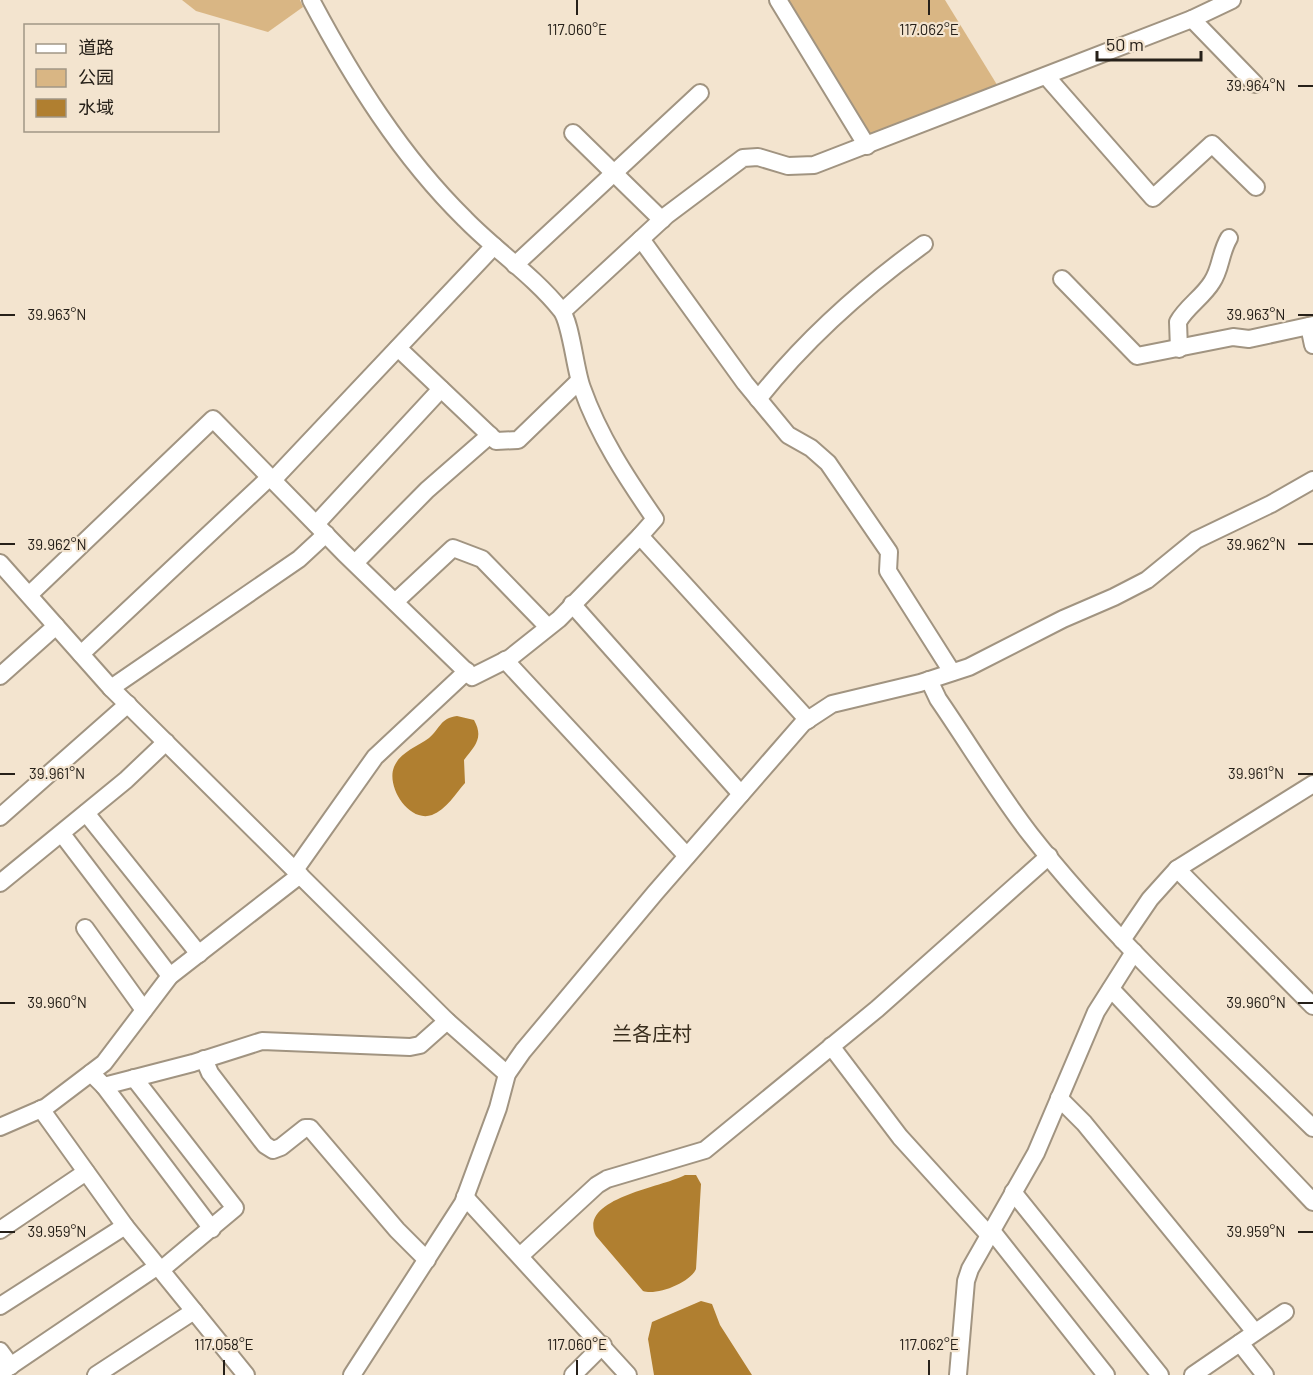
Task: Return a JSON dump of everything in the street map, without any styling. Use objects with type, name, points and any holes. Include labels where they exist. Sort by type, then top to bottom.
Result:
[{"type":"street","points":[[29,595],[213,419],[355,563],[472,677],[505,660],[548,627],[655,519],[601,437],[579,381],[562,311],[444,197],[379,116],[344,63],[311,0]]},
{"type":"street","points":[[778,0],[867,146]]},
{"type":"street","points":[[562,311],[662,220],[742,158],[758,157],[798,167],[814,165],[1192,19],[1232,0]]},
{"type":"street","points":[[1192,19],[1255,84]]},
{"type":"street","points":[[1046,76],[1152,198],[1212,144],[1256,187]]},
{"type":"street","points":[[515,265],[700,93]]},
{"type":"street","points":[[573,133],[662,220]]},
{"type":"street","points":[[1179,349],[1178,322],[1212,283],[1219,268],[1222,249],[1229,238]]},
{"type":"street","points":[[641,239],[758,399],[788,435],[811,448],[828,463],[889,552],[888,570],[952,672]]},
{"type":"street","points":[[758,399],[790,359],[897,264],[924,244]]},
{"type":"street","points":[[81,654],[272,479],[494,246]]},
{"type":"street","points":[[1062,279],[1137,356],[1311,325],[1313,345]]},
{"type":"street","points":[[398,348],[496,441],[504,443],[518,440],[579,381]]},
{"type":"street","points":[[111,688],[299,559],[321,529],[441,389]]},
{"type":"street","points":[[355,563],[427,490],[490,435]]},
{"type":"street","points":[[352,1375],[465,1197],[498,1108],[507,1074],[523,1051],[687,856],[808,720],[832,704],[929,680],[952,672],[1143,583],[1196,540],[1271,504],[1313,480]]},
{"type":"street","points":[[640,536],[808,720]]},
{"type":"street","points":[[395,602],[453,548],[482,559],[548,627]]},
{"type":"street","points":[[3,573],[29,595],[111,688],[447,1020],[507,1074]]},
{"type":"street","points":[[572,604],[741,794]]},
{"type":"street","points":[[0,675],[56,626]]},
{"type":"street","points":[[505,660],[687,856]]},
{"type":"street","points":[[0,1127],[41,1109],[104,1063],[170,976],[298,872],[375,757],[467,671]]},
{"type":"street","points":[[929,680],[938,699],[1030,834],[1128,946],[1313,1128]]},
{"type":"street","points":[[0,817],[128,704]]},
{"type":"street","points":[[0,883],[62,834],[166,742]]},
{"type":"street","points":[[958,1375],[966,1281],[990,1233],[1036,1153],[1096,1012],[1111,989],[1150,899],[1177,869],[1313,784]]},
{"type":"street","points":[[86,813],[199,954]]},
{"type":"street","points":[[62,834],[170,976]]},
{"type":"street","points":[[520,1256],[597,1185],[607,1179],[705,1150],[877,1009],[1049,856]]},
{"type":"street","points":[[1177,869],[1313,1006]]},
{"type":"street","points":[[85,928],[144,1010]]},
{"type":"street","points":[[1111,989],[1313,1202]]},
{"type":"street","points":[[104,1086],[247,1045],[273,1040],[410,1047],[420,1045],[447,1020]]},
{"type":"street","points":[[831,1046],[900,1137],[990,1233],[1106,1375]]},
{"type":"street","points":[[204,1059],[210,1073],[265,1145],[273,1149],[281,1148],[305,1128],[310,1128],[397,1230],[427,1260]]},
{"type":"street","points":[[91,1073],[104,1086],[212,1228]]},
{"type":"street","points":[[0,1351],[5,1369],[160,1268],[235,1208],[134,1078]]},
{"type":"street","points":[[1059,1098],[1084,1123],[1255,1332]]},
{"type":"street","points":[[41,1109],[125,1226],[246,1375]]},
{"type":"street","points":[[0,1230],[87,1172]]},
{"type":"street","points":[[1013,1192],[1160,1375]]},
{"type":"street","points":[[465,1197],[603,1345],[628,1375]]},
{"type":"street","points":[[0,1306],[125,1226]]},
{"type":"street","points":[[96,1375],[194,1311]]},
{"type":"street","points":[[1193,1375],[1285,1312]]},
{"type":"street","points":[[1240,1343],[1265,1375]]},
{"type":"street","points":[[573,1375],[603,1345]]},
{"type":"green space","points":[[182,0],[300,0],[303,7],[268,32],[196,11]]},
{"type":"green space","points":[[781,0],[945,0],[999,88],[871,134],[861,124]]},
{"type":"water","points":[[457,716],[474,720],[478,732],[475,746],[464,760],[465,783],[437,813],[423,816],[415,814],[401,802],[396,793],[392,775],[394,767],[400,757],[433,735],[444,721]]},
{"type":"water","points":[[685,1175],[696,1175],[701,1184],[696,1269],[687,1279],[672,1287],[656,1292],[643,1291],[596,1236],[594,1223],[599,1212],[610,1203]]},
{"type":"water","points":[[701,1301],[712,1304],[720,1325],[752,1375],[654,1375],[648,1339],[652,1322]]},
{"type":"district","name":"兰各庄村","points":[[652,1033]]}]
